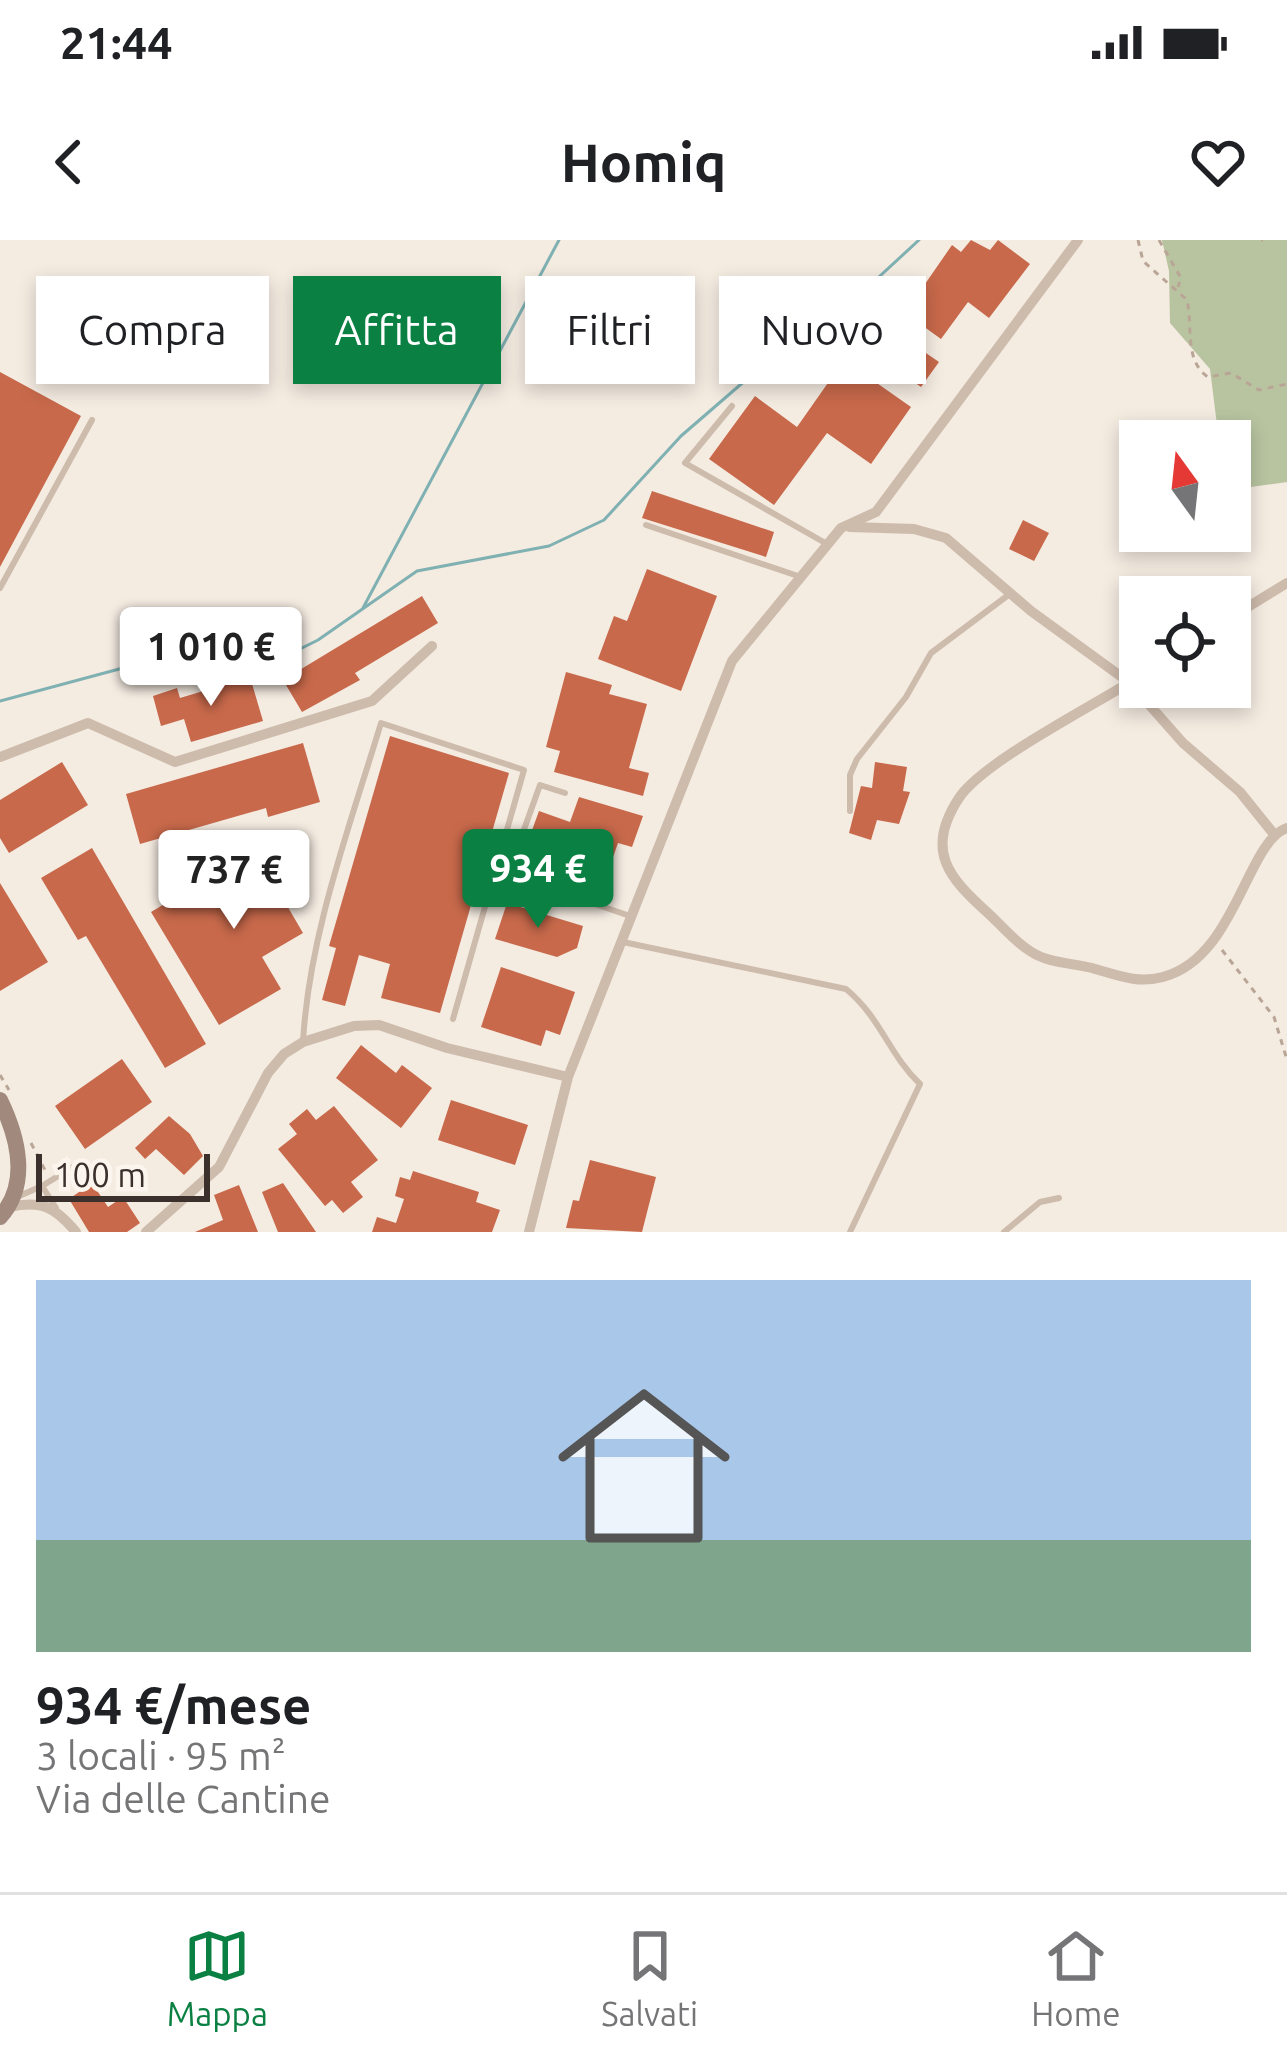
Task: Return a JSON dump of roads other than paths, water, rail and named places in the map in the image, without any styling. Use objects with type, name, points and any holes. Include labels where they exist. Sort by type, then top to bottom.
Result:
[{"type":"main road","points":[[0,1100],[17,1154],[8,1208]]},
{"type":"street","points":[[529,1232],[568,1077],[732,662],[841,527],[876,512],[1078,240]]},
{"type":"street","points":[[841,527],[914,529],[946,538],[1011,593],[1119,669]]},
{"type":"street","points":[[1251,605],[1287,583]]},
{"type":"street","points":[[0,757],[88,723],[175,762],[372,701],[432,646]]},
{"type":"street","points":[[1119,686],[1093,707],[998,763],[960,795],[941,841],[944,865],[954,882],[1030,952],[1136,981],[1178,973],[1216,936],[1273,832],[1287,828]]},
{"type":"street","points":[[1156,708],[1183,743],[1240,792],[1273,832]]},
{"type":"street","points":[[146,1232],[219,1167],[268,1072],[303,1042],[379,1024],[447,1048],[568,1077]]},
{"type":"street","points":[[8,1208],[43,1204],[57,1210],[76,1232]]},
{"type":"lane","points":[[732,406],[685,463],[827,544]]},
{"type":"lane","points":[[0,588],[92,419]]},
{"type":"lane","points":[[646,525],[800,577]]},
{"type":"lane","points":[[850,812],[850,775],[857,759],[906,697],[931,653],[1011,593]]},
{"type":"lane","points":[[303,1042],[305,1006],[334,882],[380,723],[524,770],[453,1019]]},
{"type":"lane","points":[[565,793],[540,785],[508,874],[630,916]]},
{"type":"lane","points":[[620,941],[846,989],[873,1011],[896,1061],[920,1084],[850,1232]]},
{"type":"lane","points":[[8,1208],[81,1162]]},
{"type":"lane","points":[[42,1186],[57,1210]]},
{"type":"lane","points":[[1004,1232],[1040,1202],[1059,1198]]},
{"type":"waterway","points":[[363,608],[559,240]]},
{"type":"waterway","points":[[0,701],[123,668],[209,671],[274,662],[318,640],[417,571],[549,546],[604,520],[681,436],[762,366],[855,299],[919,240]]}]
